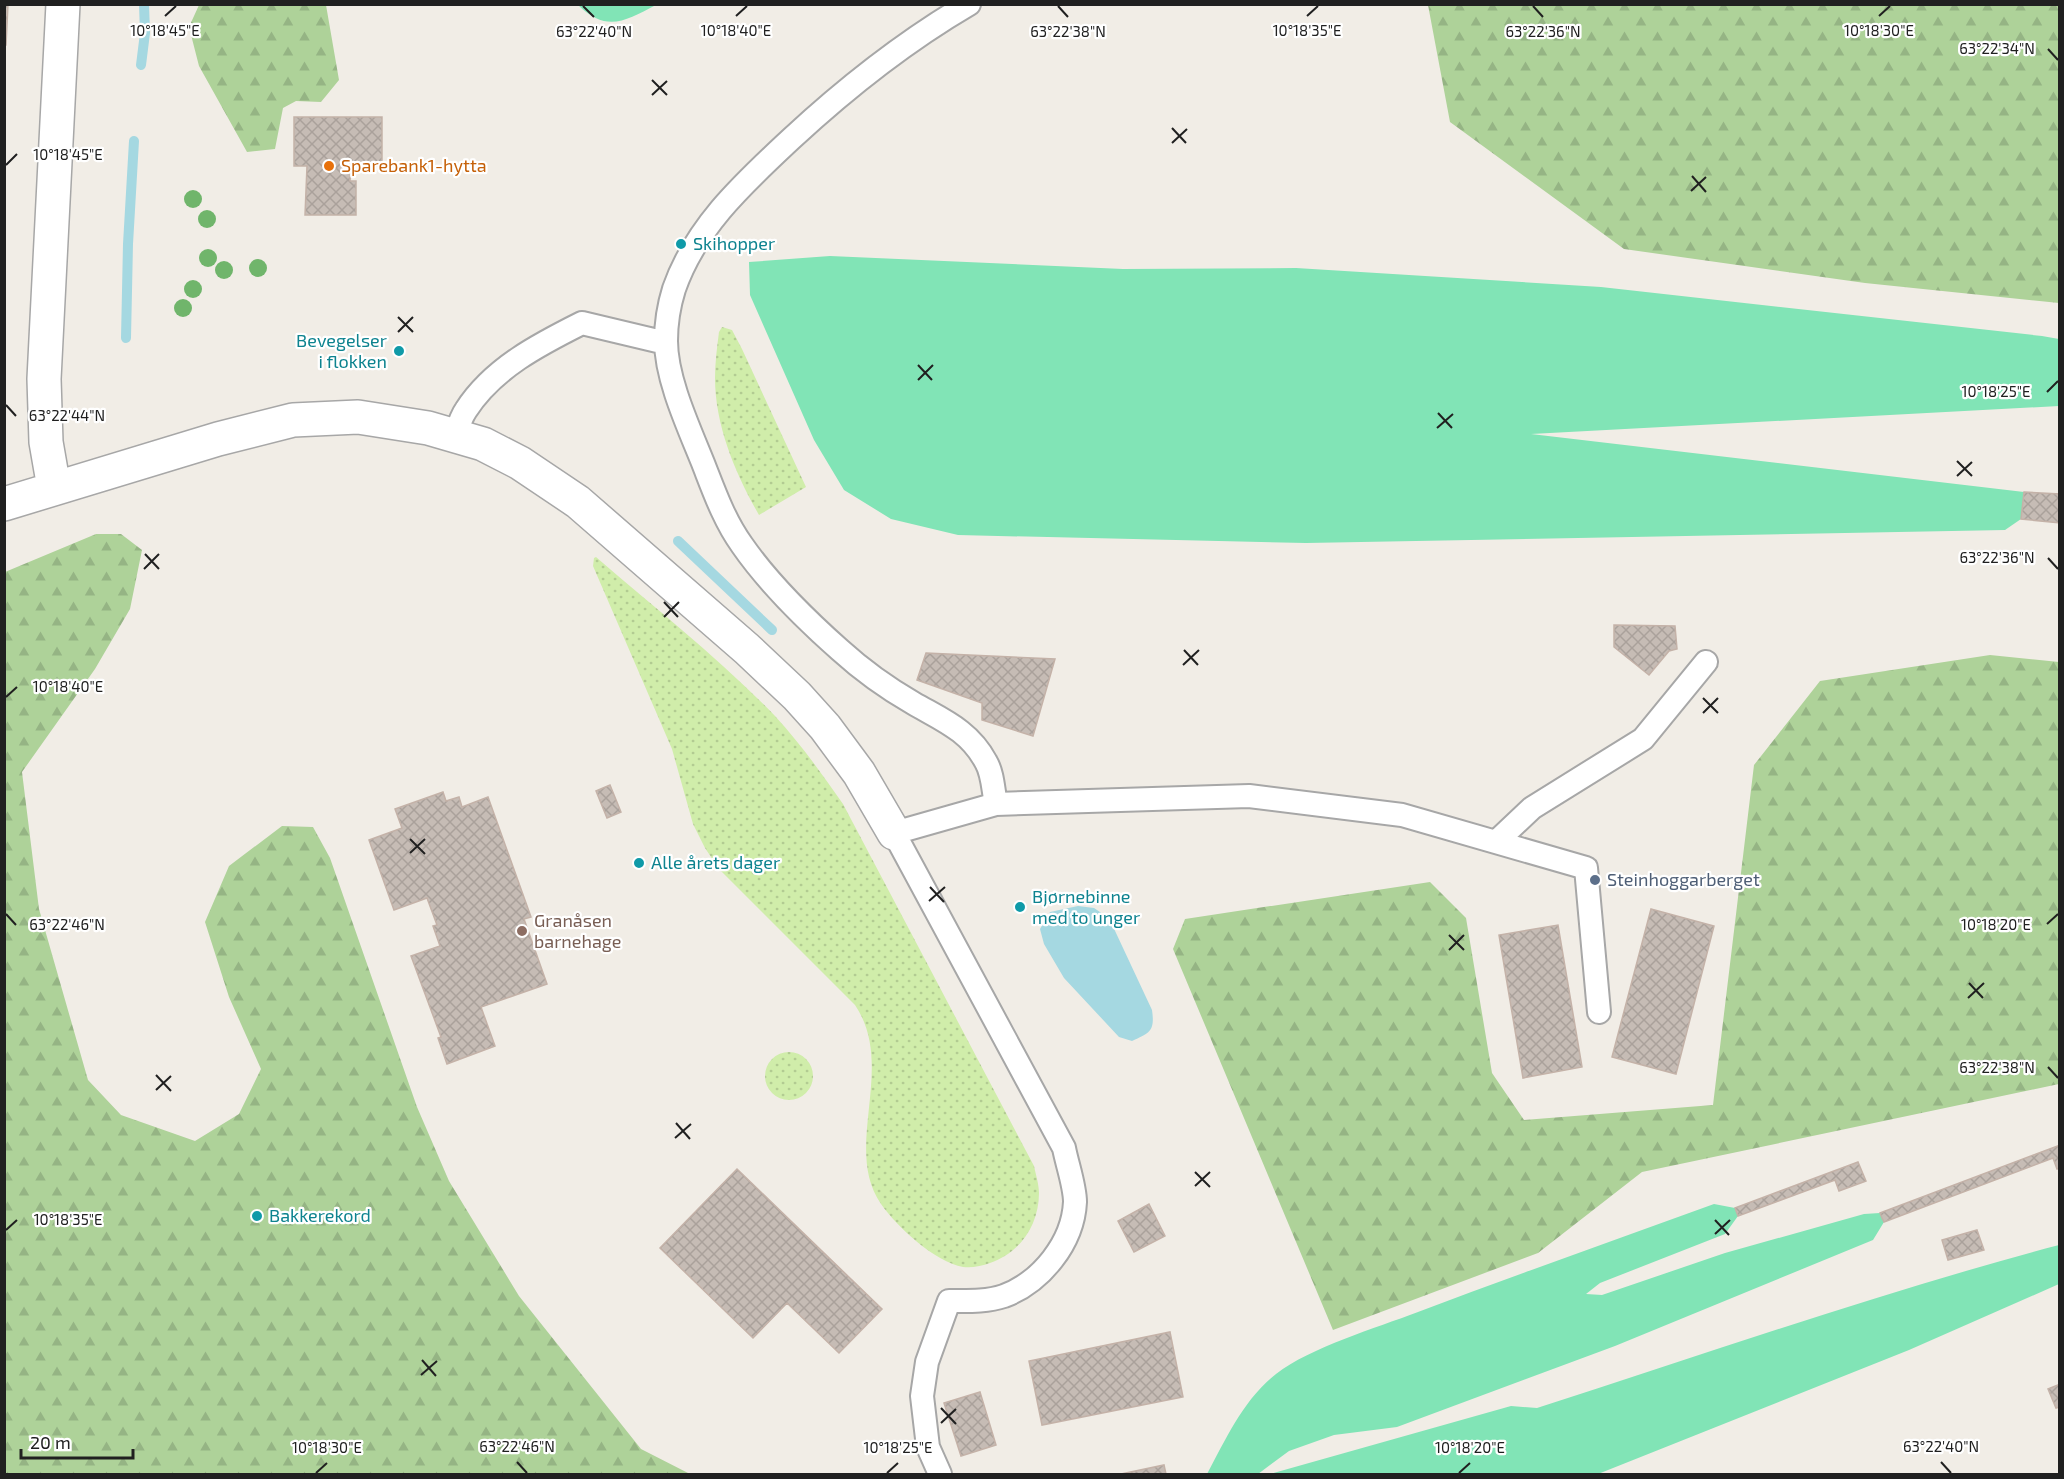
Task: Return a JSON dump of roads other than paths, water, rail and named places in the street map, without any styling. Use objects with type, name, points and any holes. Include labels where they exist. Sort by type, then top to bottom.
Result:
[{"type":"street","points":[[54,488],[46,442],[44,379],[63,4]]},
{"type":"street","points":[[4,504],[218,439],[293,420],[358,417],[429,428],[483,444],[520,463],[578,502],[747,649],[797,696],[859,773],[894,833]]},
{"type":"lane","points":[[969,4],[891,54],[827,106],[746,181],[716,213],[695,244],[674,290],[666,343],[681,409],[722,509],[739,542],[781,593],[874,678],[913,703],[949,722],[966,735],[986,763],[996,804]]},
{"type":"lane","points":[[455,436],[465,410],[498,375],[528,352],[582,323],[666,343]]},
{"type":"lane","points":[[1496,842],[1532,808],[1643,739],[1706,662]]},
{"type":"lane","points":[[940,1474],[928,1447],[922,1396],[927,1362],[949,1301],[982,1301],[1004,1296],[1027,1283],[1048,1266],[1060,1250],[1070,1226],[1075,1201],[1064,1148],[894,833],[996,804],[1249,796],[1402,815],[1586,868],[1599,1012]]},
{"type":"water","points":[[1078,906],[1094,908],[1109,918],[1152,1010],[1152,1027],[1143,1036],[1132,1041],[1119,1037],[1064,978],[1044,944],[1040,929],[1050,912]]},
{"type":"waterway","points":[[141,65],[145,33],[144,4]]},
{"type":"waterway","points":[[126,338],[128,244],[134,141]]},
{"type":"waterway","points":[[678,541],[772,630]]},
{"type":"place","name":"Sparebank1-hytta","points":[[329,166]]},
{"type":"place","name":"Skihopper","points":[[681,244]]},
{"type":"place","name":"Bevegelser i flokken","points":[[399,351]]},
{"type":"place","name":"Alle årets dager","points":[[639,863]]},
{"type":"place","name":"Steinhoggarberget","points":[[1595,880]]},
{"type":"place","name":"Bjørnebinne med to unger","points":[[1020,907]]},
{"type":"place","name":"Granåsen barnehage","points":[[522,931]]},
{"type":"place","name":"Bakkerekord","points":[[257,1216]]}]
